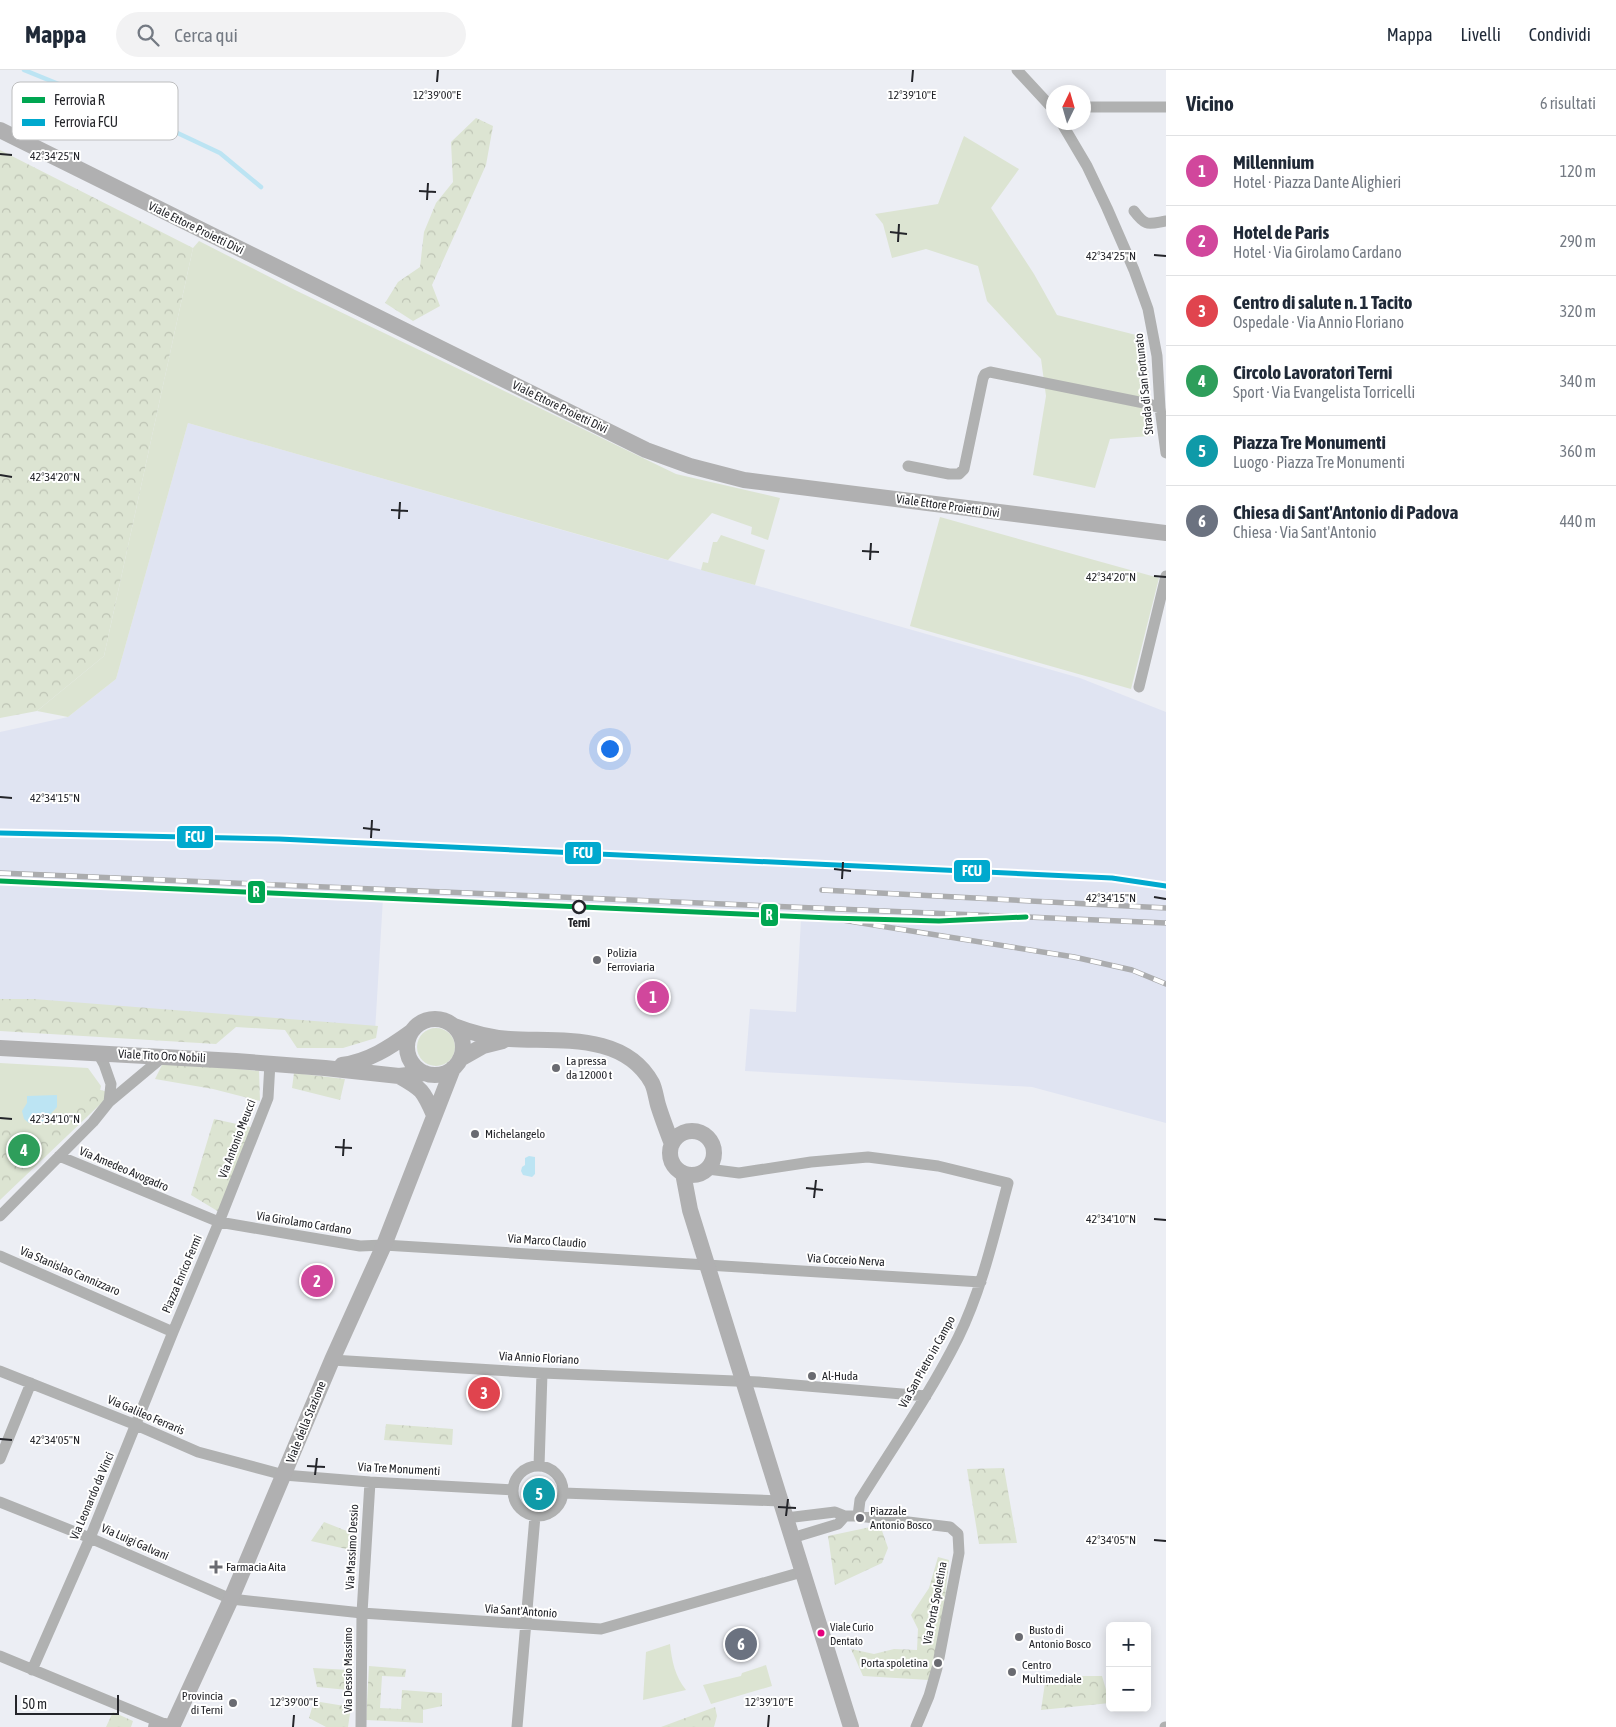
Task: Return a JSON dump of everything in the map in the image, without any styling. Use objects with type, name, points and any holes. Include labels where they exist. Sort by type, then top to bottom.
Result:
[{"type":"street","points":[[1017,70],[1046,101]]},
{"type":"street","points":[[1091,107],[1166,108]]},
{"type":"street","name":"Viale Ettore Proietti Divi","points":[[0,130],[12,136]]},
{"type":"street","name":"Strada di San Fortunato","points":[[1066,130],[1087,166],[1103,199],[1134,270],[1148,309],[1157,356],[1160,408],[1166,453]]},
{"type":"street","name":"Viale Ettore Proietti Divi","points":[[20,140],[646,450],[690,466],[744,480],[1166,533]]},
{"type":"street","points":[[1134,211],[1142,222],[1148,224],[1166,221]]},
{"type":"street","points":[[908,466],[949,474],[959,474],[964,469],[983,378],[985,374],[990,372],[1149,404],[1160,408]]},
{"type":"street","points":[[1139,687],[1166,576]]},
{"type":"street","points":[[510,1039],[483,1046],[439,1074],[425,1073],[416,1068],[410,1060],[407,1051],[407,1041],[416,1026],[432,1019],[440,1019],[480,1035],[510,1039],[553,1039],[599,1044],[621,1052],[639,1065],[652,1083],[672,1144],[671,1158],[677,1170],[694,1175],[704,1171]]},
{"type":"street","points":[[454,1026],[460,1034],[463,1051],[456,1064]]},
{"type":"street","name":"Viale Tito Oro Nobili","points":[[324,1068],[357,1063],[382,1052],[411,1032]]},
{"type":"street","name":"Viale Tito Oro Nobili","points":[[0,1048],[270,1063],[399,1076],[425,1073]]},
{"type":"street","points":[[98,1052],[111,1084],[109,1102]]},
{"type":"street","points":[[0,1216],[92,1122],[109,1102],[164,1056]]},
{"type":"street","name":"Via Antonio Meucci","points":[[219,1222],[268,1098],[270,1063]]},
{"type":"street","name":"Viale della Stazione","points":[[171,1727],[231,1599],[332,1360],[384,1245],[434,1115],[456,1064]]},
{"type":"street","points":[[399,1076],[415,1085],[424,1093],[434,1115]]},
{"type":"street","points":[[658,1103],[676,1121],[692,1131],[704,1134],[712,1143],[714,1159],[704,1171],[690,1210]]},
{"type":"street","points":[[672,1144],[677,1137],[692,1131]]},
{"type":"street","name":"Via Amedeo Avogadro","points":[[59,1156],[219,1222]]},
{"type":"street","name":"Via San Pietro in Campo","points":[[704,1171],[739,1173],[812,1162],[868,1157],[938,1166],[1008,1183],[982,1282],[958,1338],[926,1396],[860,1500],[858,1516]]},
{"type":"street","points":[[683,1173],[690,1210],[851,1727]]},
{"type":"street","name":"Via Girolamo Cardano","points":[[219,1222],[360,1246],[384,1245]]},
{"type":"street","name":"Piazza Enrico Fermi","points":[[129,1312],[173,1332],[219,1222]]},
{"type":"street","name":"Via Marco Claudio","points":[[384,1245],[708,1265]]},
{"type":"street","name":"Via Stanislao Cannizzaro","points":[[0,1256],[129,1312]]},
{"type":"street","name":"Via Cocceio Nerva","points":[[708,1265],[982,1282]]},
{"type":"street","name":"Via Leonardo da Vinci","points":[[32,1670],[90,1538],[173,1332]]},
{"type":"street","name":"Via Annio Floriano","points":[[332,1360],[542,1373],[744,1382],[926,1396]]},
{"type":"street","name":"Via Galileo Ferraris","points":[[0,1371],[136,1425],[198,1452],[284,1475]]},
{"type":"street","points":[[538,1466],[542,1373]]},
{"type":"street","points":[[0,1459],[31,1383]]},
{"type":"street","points":[[538,1466],[554,1471],[562,1485],[563,1493],[561,1501],[550,1513],[543,1516],[535,1516],[520,1508],[515,1501],[513,1490],[517,1477],[522,1471],[538,1466]]},
{"type":"street","name":"Via Tre Monumenti","points":[[284,1475],[513,1490]]},
{"type":"street","name":"Via Massimo Dessio","points":[[362,1613],[370,1482]]},
{"type":"street","points":[[563,1493],[781,1501]]},
{"type":"street","name":"Via Luigi Galvani","points":[[0,1502],[90,1538],[231,1599]]},
{"type":"street","points":[[786,1518],[835,1512],[846,1516],[858,1516]]},
{"type":"street","points":[[517,1727],[535,1516]]},
{"type":"street","points":[[792,1538],[838,1524],[846,1516]]},
{"type":"street","name":"Via Porta Spoletina","points":[[858,1516],[950,1527],[958,1534],[959,1553],[938,1663],[929,1696],[916,1727]]},
{"type":"street","name":"Via Sant'Antonio","points":[[231,1599],[362,1613],[601,1629],[802,1572]]},
{"type":"street","name":"Via Dessio Massimo","points":[[361,1727],[362,1613]]},
{"type":"street","points":[[0,1656],[171,1727]]},
{"type":"street","points":[[156,1727],[171,1727]]},
{"type":"shaded area","points":[[188,423],[1080,678],[1166,712],[1166,1123],[1032,1087],[745,1071],[750,1009],[796,1012],[801,919],[383,898],[375,1032],[0,1007],[0,732],[68,717],[116,679]]},
{"type":"green space","points":[[476,118],[493,126],[486,165],[432,285],[440,306],[413,321],[385,303],[398,282],[420,267],[424,232],[436,203],[453,182],[451,142]]},
{"type":"green space","points":[[964,136],[1019,169],[991,208],[1034,274],[1057,315],[1144,337],[1149,378],[1150,436],[1110,439],[1095,488],[1033,475],[1046,396],[1041,359],[987,301],[978,266],[926,249],[892,258],[883,224],[875,214],[938,204]]},
{"type":"green space","points":[[0,150],[193,248],[104,656],[37,711],[0,718]]},
{"type":"green space","points":[[199,241],[295,290],[676,474],[780,498],[768,540],[751,534],[752,527],[712,513],[668,560],[188,423],[116,679],[68,717],[37,711],[104,656],[193,248]]},
{"type":"green space","points":[[940,517],[1159,578],[1131,689],[910,626]]},
{"type":"green space","points":[[721,535],[765,550],[755,585],[701,570],[703,562],[708,563],[713,542],[717,542]]},
{"type":"green space","points":[[0,999],[34,999],[378,1026],[376,1038],[343,1048],[297,1048],[285,1030],[236,1027],[216,1044],[0,1031]]},
{"type":"green space","points":[[436,1028],[449,1034],[455,1047],[449,1060],[436,1066],[423,1060],[417,1047],[423,1034]]},
{"type":"green space","points":[[164,1061],[259,1071],[260,1101],[213,1089],[155,1079]]},
{"type":"green space","points":[[0,1063],[88,1068],[101,1086],[97,1104],[0,1197]]},
{"type":"green space","points":[[294,1073],[345,1079],[340,1100],[292,1088]]},
{"type":"green space","points":[[93,1088],[112,1093],[0,1200],[0,1127],[37,1138],[44,1126]]},
{"type":"green space","points":[[214,1119],[255,1128],[224,1215],[191,1195]]},
{"type":"green space","points":[[386,1424],[453,1429],[452,1445],[384,1440]]},
{"type":"green space","points":[[1004,1468],[1017,1543],[979,1544],[967,1469]]},
{"type":"green space","points":[[324,1522],[357,1535],[355,1551],[311,1541]]},
{"type":"green space","points":[[880,1525],[888,1548],[882,1563],[835,1585],[828,1536]]},
{"type":"green space","points":[[938,1557],[949,1560],[942,1628],[929,1680],[863,1676],[851,1649],[874,1654],[894,1649],[917,1650],[918,1629],[911,1615],[929,1588]]},
{"type":"green space","points":[[670,1644],[675,1668],[686,1690],[643,1700],[646,1652]]},
{"type":"green space","points":[[766,1665],[772,1686],[711,1704],[703,1685],[741,1676],[742,1673]]},
{"type":"green space","points":[[369,1666],[406,1669],[405,1677],[382,1676],[380,1708],[401,1709],[402,1690],[442,1693],[442,1706],[423,1710],[423,1723],[366,1720]]},
{"type":"green space","points":[[313,1668],[350,1670],[348,1690],[317,1687]]},
{"type":"green space","points":[[1046,1676],[1102,1676],[1106,1690],[1106,1703],[1041,1710]]},
{"type":"green space","points":[[314,1701],[351,1707],[348,1727],[326,1727],[309,1718]]},
{"type":"green space","points":[[715,1707],[717,1716],[714,1727],[661,1727]]},
{"type":"green space","points":[[113,1712],[133,1721],[131,1727],[106,1727]]},
{"type":"water","points":[[57,1095],[57,1107],[39,1125],[29,1123],[24,1119],[22,1111],[27,1103],[27,1096]]},
{"type":"water","points":[[529,1156],[535,1157],[535,1174],[532,1177],[523,1175],[521,1171],[525,1165],[525,1158]]},
{"type":"waterway","points":[[24,70],[53,82]]},
{"type":"waterway","points":[[178,133],[220,153],[261,187]]},
{"type":"railway","points":[[0,873],[1166,923]]},
{"type":"railway","points":[[822,890],[1166,908]]},
{"type":"railway","points":[[830,918],[1074,957],[1132,970],[1166,984]]},
{"type":"rail line","name":"FCU","points":[[0,833],[279,839],[1112,878],[1166,886]]},
{"type":"rail line","name":"R","points":[[0,881],[830,918],[939,921],[1026,917]]},
{"type":"place","name":"Terni","points":[[579,907]]},
{"type":"place","name":"Polizia Ferroviaria","points":[[597,960]]},
{"type":"place","name":"Millennium","points":[[653,997]]},
{"type":"place","name":"La pressa da 12000 t","points":[[556,1068]]},
{"type":"place","name":"Michelangelo","points":[[475,1134]]},
{"type":"place","name":"Circolo Lavoratori Terni","points":[[24,1150]]},
{"type":"place","name":"Hotel de Paris","points":[[317,1281]]},
{"type":"place","name":"Al-Huda","points":[[812,1376]]},
{"type":"place","name":"Centro di salute n. 1 Tacito","points":[[484,1393]]},
{"type":"place","name":"Piazza Tre Monumenti","points":[[539,1494]]},
{"type":"place","name":"Piazzale Antonio Bosco","points":[[860,1518]]},
{"type":"place","name":"Farmacia Aita","points":[[216,1567]]},
{"type":"place","name":"Viale Curio Dentato","points":[[821,1633]]},
{"type":"place","name":"Busto di Antonio Bosco","points":[[1019,1637]]},
{"type":"place","name":"Chiesa di Sant'Antonio di Padova","points":[[741,1644]]},
{"type":"place","name":"Porta spoletina","points":[[938,1663]]},
{"type":"place","name":"Centro Multimediale","points":[[1012,1672]]},
{"type":"place","name":"Provincia di Terni","points":[[233,1703]]}]
